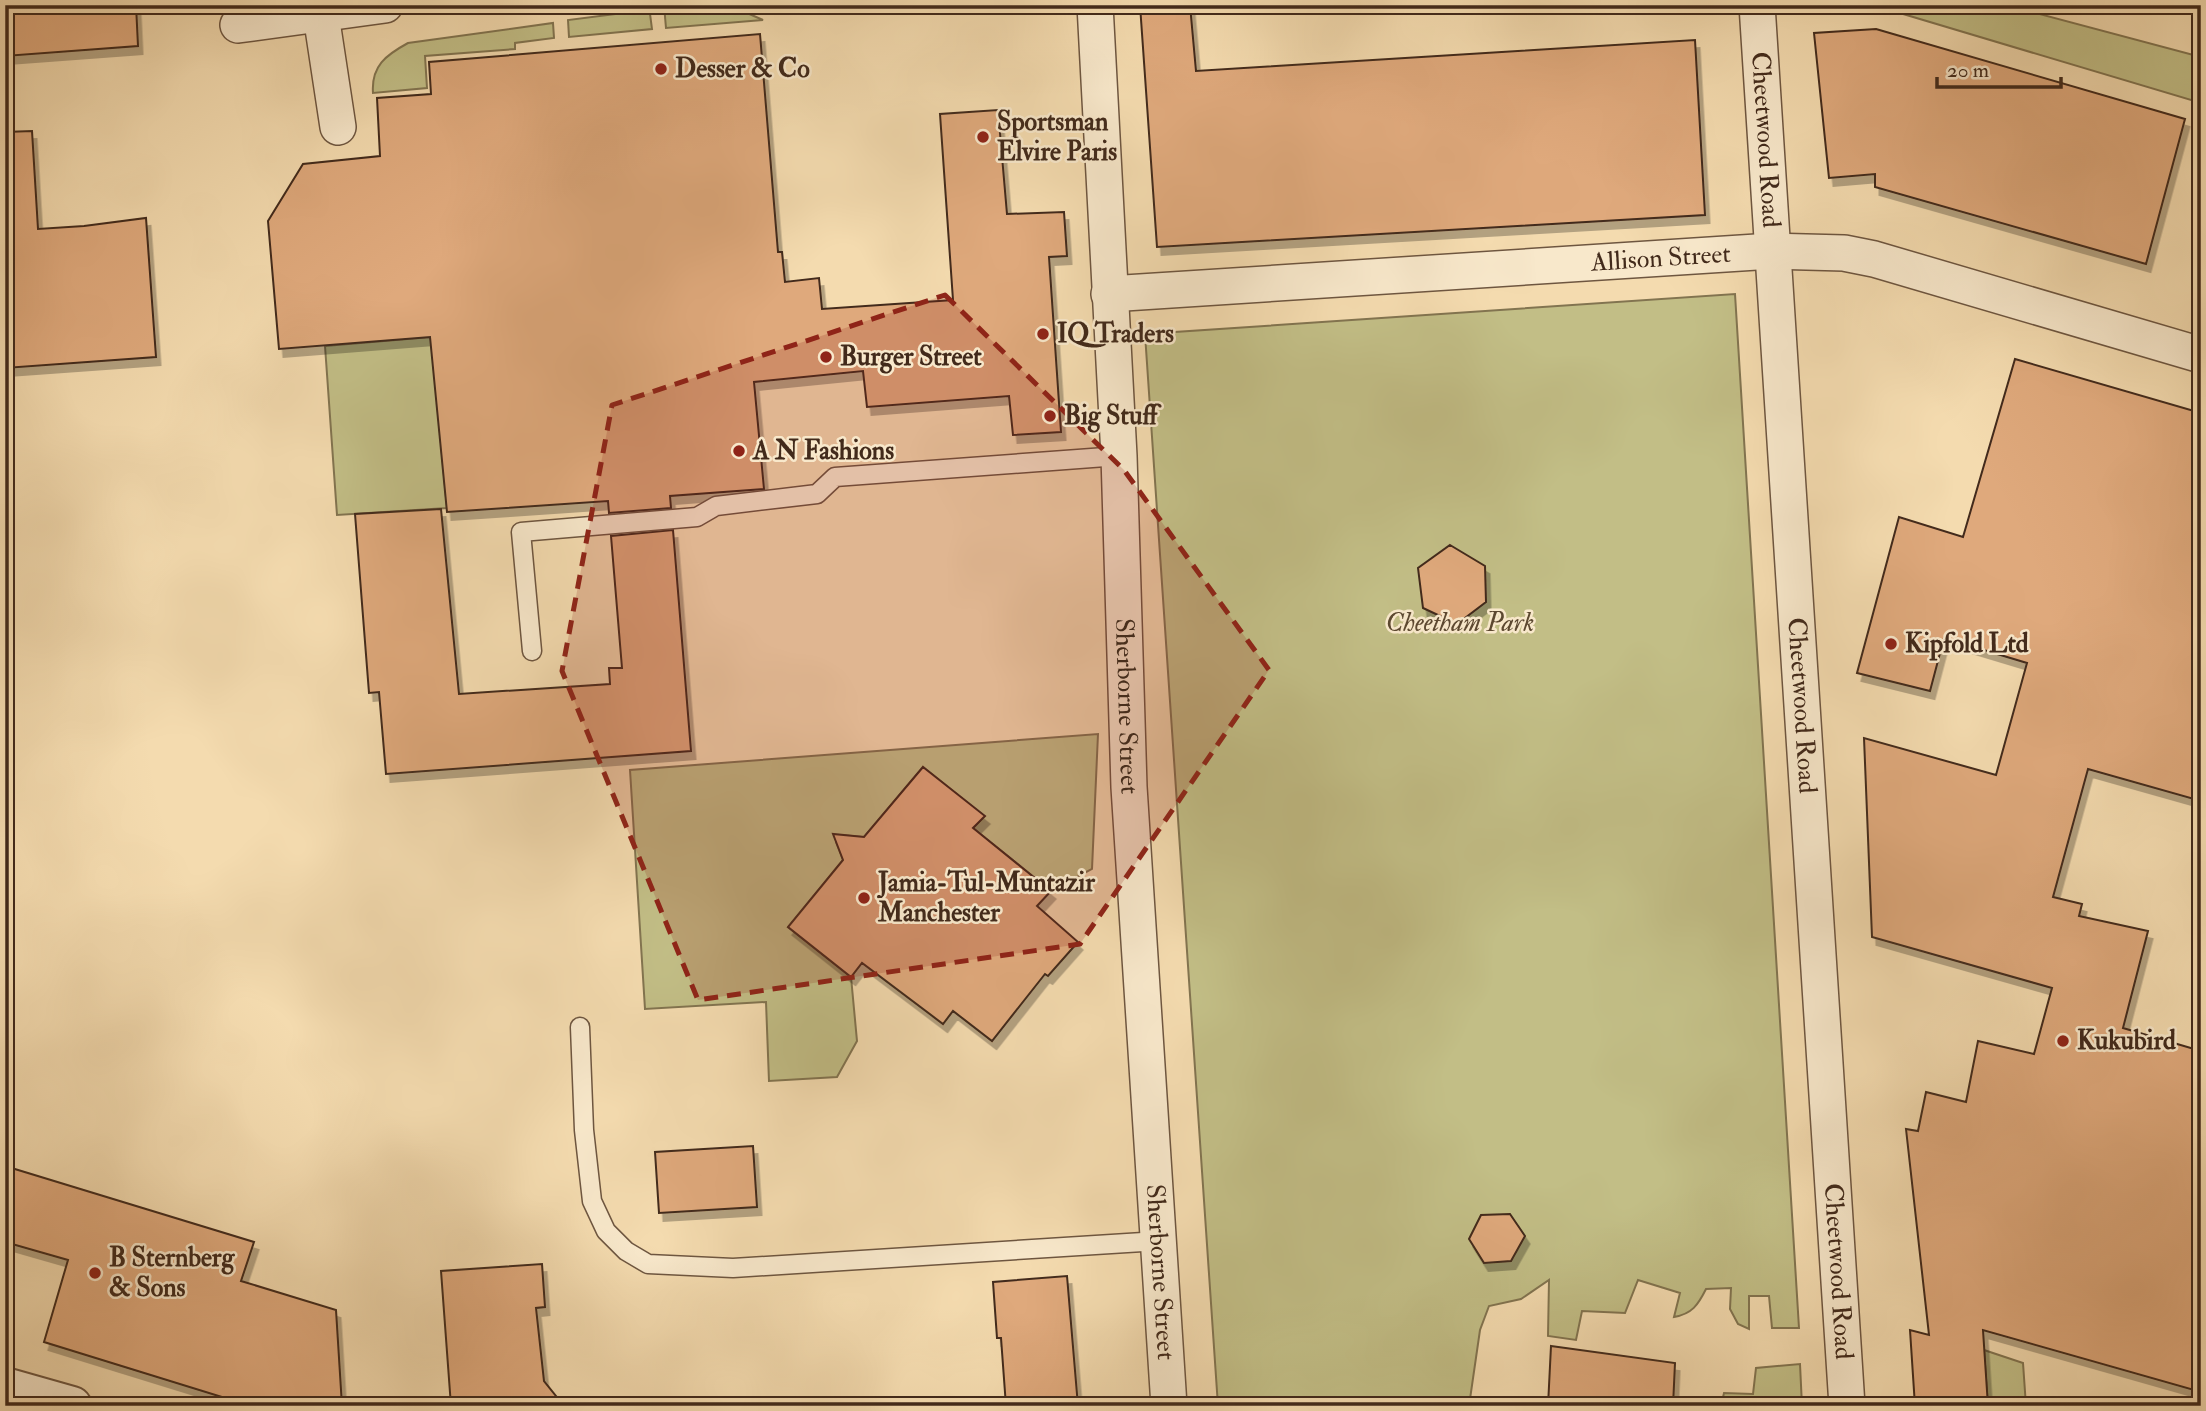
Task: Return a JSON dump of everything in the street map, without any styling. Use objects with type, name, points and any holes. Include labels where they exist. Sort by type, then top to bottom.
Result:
[{"type":"street","points":[[238,25],[385,5]]},
{"type":"street","name":"Sherborne Street","points":[[1095,5],[1108,294],[1119,456],[1129,787],[1169,1406]]},
{"type":"street","name":"Cheetwood Road","points":[[1757,5],[1847,1406]]},
{"type":"street","points":[[321,15],[338,127]]},
{"type":"street","name":"Allison Street","points":[[1108,294],[1772,251],[1844,253],[1874,259],[2201,355]]},
{"type":"street","points":[[5,1387],[72,1406]]},
{"type":"lane","points":[[532,651],[521,532],[697,517],[716,506],[817,494],[835,477],[1119,456]]},
{"type":"lane","points":[[580,1027],[584,1130],[592,1201],[606,1231],[626,1251],[648,1264],[733,1268],[1159,1241]]},
{"type":"highlighted area","points":[[945,295],[1124,470],[1269,670],[1080,944],[698,1000],[562,671],[612,405]]},
{"type":"green space","points":[[664,5],[729,5],[763,20],[666,28]]},
{"type":"green space","points":[[1873,5],[2006,5],[2201,57],[2201,103]]},
{"type":"green space","points":[[649,6],[652,29],[569,37],[568,20],[639,11]]},
{"type":"green space","points":[[553,23],[554,38],[515,43],[515,49],[425,56],[427,88],[373,93],[377,68],[393,52],[408,43]]},
{"type":"green space","name":"Cheetham Park","points":[[1735,294],[1799,1328],[1772,1328],[1769,1296],[1749,1296],[1749,1329],[1738,1324],[1730,1309],[1731,1288],[1706,1289],[1694,1308],[1674,1317],[1680,1293],[1638,1280],[1625,1313],[1582,1311],[1576,1340],[1548,1336],[1549,1280],[1521,1299],[1489,1306],[1480,1330],[1469,1406],[1218,1406],[1145,334]]},
{"type":"green space","points":[[431,337],[447,508],[337,515],[325,346]]},
{"type":"green space","points":[[1098,734],[1092,869],[1051,891],[973,828],[984,816],[923,767],[864,837],[841,835],[836,842],[843,860],[788,927],[851,977],[857,1041],[837,1077],[769,1081],[766,1002],[645,1009],[630,770]]},
{"type":"green space","points":[[1984,1350],[2023,1363],[2026,1406],[1988,1406]]},
{"type":"green space","points":[[1800,1364],[1802,1406],[1721,1406],[1724,1393],[1753,1394],[1756,1368]]},
{"type":"building","points":[[5,5],[136,5],[138,46],[5,56]]},
{"type":"building","points":[[1140,5],[1190,5],[1196,71],[1695,40],[1705,215],[1157,247]]},
{"type":"building","points":[[1876,29],[2185,119],[2146,264],[1875,187],[1875,174],[1829,178],[1814,33]]},
{"type":"building","points":[[760,34],[778,252],[782,252],[785,282],[819,278],[822,309],[953,300],[940,114],[998,110],[1007,214],[1064,212],[1067,256],[1049,257],[1061,432],[1013,435],[1009,396],[867,407],[863,371],[754,382],[764,489],[670,496],[671,508],[609,513],[608,501],[447,512],[430,337],[279,349],[268,221],[303,164],[380,156],[377,98],[431,94],[429,62]]},
{"type":"building","points":[[32,131],[38,229],[146,218],[156,357],[5,368],[5,132]]},
{"type":"building","points":[[2015,359],[2201,413],[2201,801],[2088,769],[2053,897],[2082,904],[2079,916],[2148,931],[2123,1028],[2201,1051],[2201,1392],[1983,1330],[1988,1406],[1915,1406],[1910,1330],[1929,1335],[1906,1129],[1918,1131],[1926,1092],[1966,1102],[1978,1041],[2034,1054],[2052,988],[1872,937],[1864,738],[1996,775],[2027,663],[1944,638],[1930,691],[1857,673],[1899,517],[1963,537]]},
{"type":"building","points":[[441,509],[459,694],[610,684],[609,668],[622,668],[611,536],[673,530],[691,751],[386,774],[379,692],[369,693],[355,514]]},
{"type":"building","points":[[1450,545],[1485,566],[1486,602],[1457,624],[1423,608],[1418,568]]},
{"type":"building","name":"Jamia-Tul-Muntazir Manchester","points":[[923,767],[985,816],[973,828],[1051,891],[1037,906],[1078,942],[1048,976],[1045,974],[992,1041],[953,1011],[943,1024],[862,963],[851,977],[788,927],[843,860],[833,834],[864,837]]},
{"type":"building","points":[[753,1146],[757,1207],[659,1213],[655,1152]]},
{"type":"building","points":[[5,1166],[254,1242],[241,1281],[336,1310],[342,1406],[251,1406],[44,1342],[68,1260],[5,1242]]},
{"type":"building","points":[[1510,1214],[1525,1236],[1511,1261],[1484,1263],[1469,1239],[1481,1215]]},
{"type":"building","points":[[542,1264],[545,1307],[536,1308],[544,1381],[564,1406],[451,1406],[441,1271]]},
{"type":"building","points":[[1067,1276],[1078,1406],[1006,1406],[1001,1338],[997,1338],[993,1282]]},
{"type":"building","points":[[1551,1346],[1675,1363],[1673,1406],[1548,1406]]},
{"type":"place","name":"Desser & Co","points":[[661,69]]},
{"type":"place","name":"Sportsman Elvire Paris","points":[[983,137]]},
{"type":"place","name":"IQ Traders","points":[[1043,334]]},
{"type":"place","name":"Burger Street","points":[[826,357]]},
{"type":"place","name":"Big Stuff","points":[[1050,416]]},
{"type":"place","name":"A N Fashions","points":[[739,451]]},
{"type":"place","name":"Kipfold Ltd","points":[[1891,644]]},
{"type":"place","name":"Jamia-Tul-Muntazir Manchester","points":[[864,898]]},
{"type":"place","name":"Kukubird","points":[[2063,1041]]},
{"type":"place","name":"B Sternberg & Sons","points":[[95,1273]]}]
